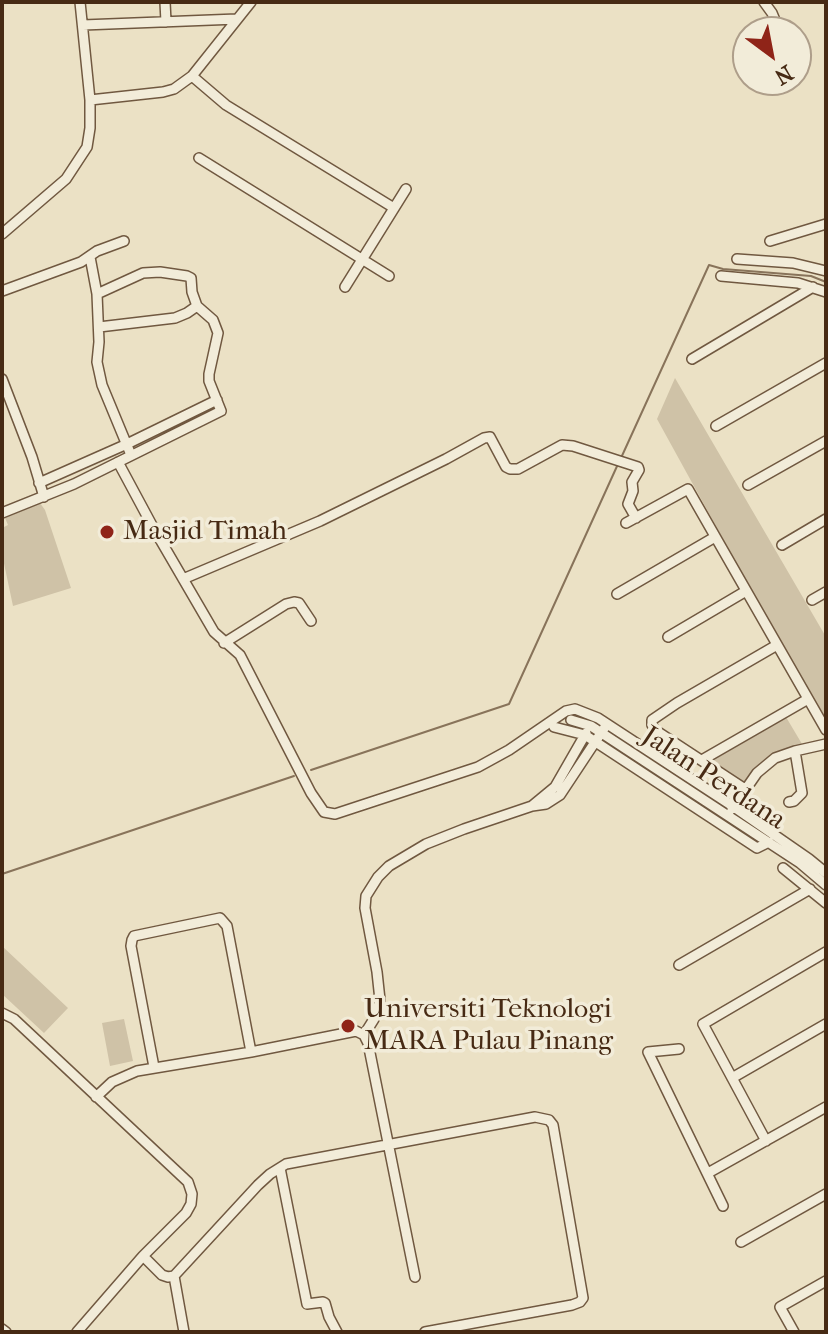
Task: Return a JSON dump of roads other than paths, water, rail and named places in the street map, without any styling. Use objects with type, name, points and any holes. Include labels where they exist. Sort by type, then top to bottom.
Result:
[{"type":"street","points":[[2,234],[66,179],[87,147],[90,100],[80,2]]},
{"type":"street","points":[[165,2],[166,22]]},
{"type":"street","points":[[90,100],[174,89],[192,76],[251,2]]},
{"type":"street","points":[[83,25],[237,19]]},
{"type":"street","points":[[192,76],[226,105],[394,208]]},
{"type":"street","points":[[199,158],[389,276]]},
{"type":"street","points":[[345,287],[406,189]]},
{"type":"street","points":[[770,241],[826,224]]},
{"type":"street","points":[[2,291],[124,241]]},
{"type":"street","points":[[90,257],[97,294],[97,362],[102,385],[131,455]]},
{"type":"street","points":[[737,259],[793,263],[826,271]]},
{"type":"street","points":[[2,513],[44,497],[221,411],[209,381],[218,333],[213,320],[197,306],[191,278],[160,272],[143,273],[97,294]]},
{"type":"street","points":[[721,276],[798,283],[826,292]]},
{"type":"street","points":[[692,359],[813,287]]},
{"type":"street","points":[[99,327],[175,318],[197,306]]},
{"type":"street","points":[[716,426],[826,363]]},
{"type":"street","points":[[2,379],[44,497]]},
{"type":"street","points":[[39,483],[217,400]]},
{"type":"street","points":[[183,579],[320,521],[490,437],[510,469],[518,469],[562,445],[638,467],[628,504],[636,518]]},
{"type":"street","points":[[748,485],[826,441]]},
{"type":"street","points":[[118,462],[214,632],[240,655],[311,793],[320,808],[329,814],[478,767],[570,710],[580,710],[591,726],[595,742],[757,848],[769,842]]},
{"type":"street","points":[[626,523],[688,489],[826,730]]},
{"type":"street","points":[[782,545],[826,519]]},
{"type":"street","points":[[617,594],[715,537]]},
{"type":"street","points":[[668,637],[746,591]]},
{"type":"street","points":[[812,600],[826,592]]},
{"type":"street","points":[[224,643],[286,604],[299,603],[311,621]]},
{"type":"street","points":[[745,789],[663,736],[655,730],[652,720],[777,645]]},
{"type":"street","points":[[702,760],[808,699]]},
{"type":"street","name":"Jalan Perdana","points":[[571,720],[604,728],[809,859],[826,873]]},
{"type":"street","points":[[554,727],[591,726]]},
{"type":"street","points":[[532,806],[555,787],[591,726]]},
{"type":"street","points":[[364,1035],[374,1019],[380,1000],[365,908],[371,887],[389,866],[426,844],[532,806],[546,804],[560,795],[604,728]]},
{"type":"street","points":[[731,812],[757,773],[775,758],[826,744]]},
{"type":"street","points":[[789,802],[802,793],[795,751]]},
{"type":"street","name":"Jalan Perdana","points":[[731,812],[826,885]]},
{"type":"street","points":[[783,868],[826,903]]},
{"type":"street","points":[[679,965],[810,889]]},
{"type":"street","points":[[154,1067],[132,940],[134,936],[220,918],[227,926],[251,1052]]},
{"type":"street","points":[[766,1141],[703,1024],[826,952]]},
{"type":"street","points":[[2,1013],[14,1019],[188,1182],[192,1194],[186,1213],[143,1256],[77,1332]]},
{"type":"street","points":[[732,1078],[826,1024]]},
{"type":"street","points":[[96,1097],[112,1082],[154,1067],[356,1031],[364,1035],[415,1277]]},
{"type":"street","points":[[679,1049],[648,1052],[723,1206]]},
{"type":"street","points":[[708,1173],[826,1107]]},
{"type":"street","points":[[143,1256],[162,1275],[174,1276],[258,1185],[286,1164],[535,1117],[549,1120],[553,1125],[583,1298],[572,1305],[425,1332]]},
{"type":"street","points":[[280,1168],[307,1304],[325,1303],[337,1332]]},
{"type":"street","points":[[741,1242],[826,1194]]},
{"type":"street","points":[[174,1276],[184,1332]]},
{"type":"street","points":[[794,1332],[780,1307],[826,1281]]},
{"type":"waterway","points":[[621,458],[709,265],[723,269],[811,276],[826,282]]},
{"type":"waterway","points":[[311,770],[509,704],[618,464]]},
{"type":"waterway","points":[[2,874],[294,776]]},
{"type":"place","name":"Masjid Timah","points":[[107,532]]},
{"type":"place","name":"Universiti Teknologi MARA Pulau Pinang","points":[[348,1026]]}]
